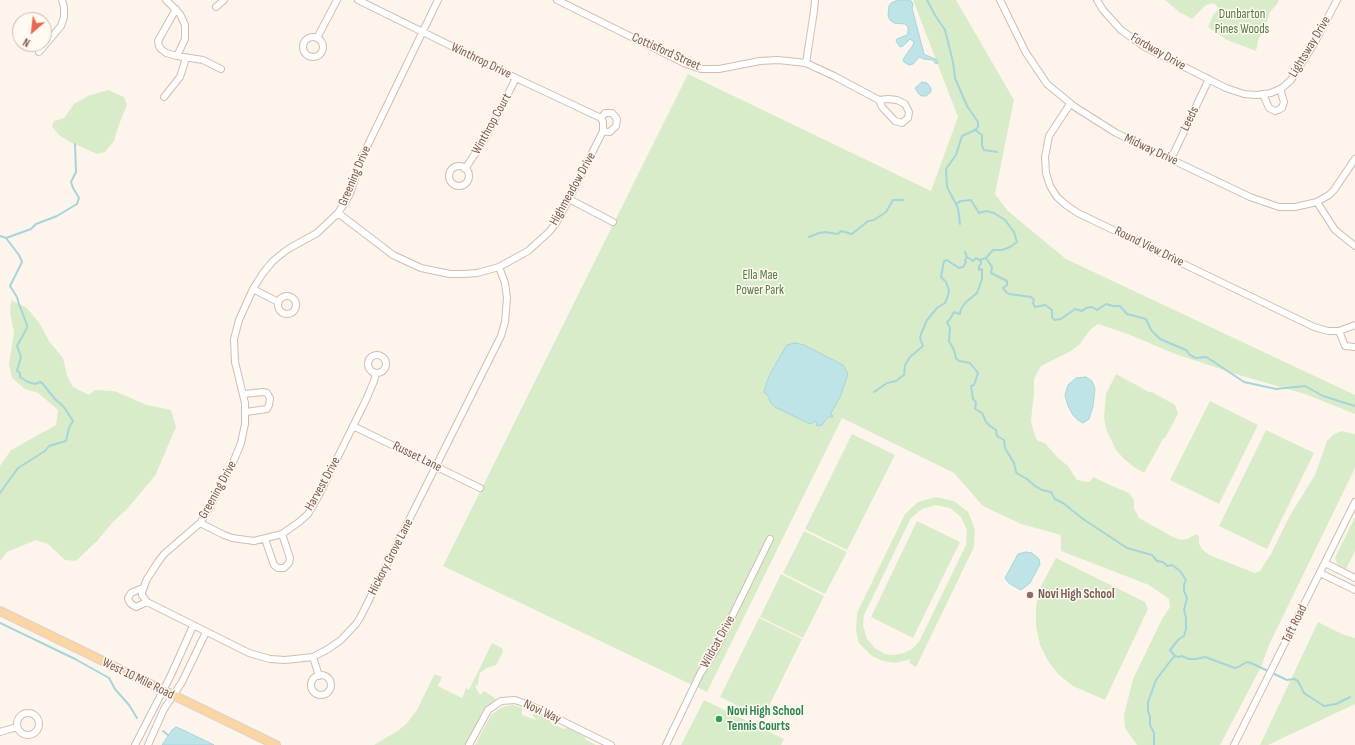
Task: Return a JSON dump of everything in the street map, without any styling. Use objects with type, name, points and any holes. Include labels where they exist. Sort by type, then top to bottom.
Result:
[{"type":"main road","name":"West 10 Mile Road","points":[[0,612],[276,745]]},
{"type":"street","points":[[52,37],[61,26],[64,16],[62,0]]},
{"type":"street","points":[[166,0],[176,9],[183,19],[186,30],[185,40],[177,56]]},
{"type":"street","points":[[216,7],[224,0]]},
{"type":"street","name":"Winthrop Drive","points":[[358,0],[602,120]]},
{"type":"street","name":"Greening Drive","points":[[143,592],[150,573],[164,554],[200,523],[211,506],[238,452],[244,433],[246,412],[244,394],[235,362],[234,339],[239,320],[253,289],[273,261],[288,250],[317,233],[338,213],[350,194],[362,157],[438,0]]},
{"type":"street","name":"Cottisford Street","points":[[557,0],[686,64],[701,69],[719,69],[760,61],[778,60],[806,63],[879,100]]},
{"type":"street","points":[[806,63],[815,0]]},
{"type":"street","name":"Midway Drive","points":[[1000,0],[1026,54],[1047,84],[1070,104],[1116,133],[1250,197],[1279,207],[1295,207],[1318,202],[1329,195],[1355,159]]},
{"type":"street","name":"Fordway Drive","points":[[1097,0],[1103,10],[1121,30],[1145,47],[1209,79]]},
{"type":"street","name":"Lightsway Drive","points":[[1209,79],[1226,88],[1244,94],[1257,95],[1271,93],[1280,89],[1291,80],[1295,74],[1315,42],[1337,0]]},
{"type":"street","points":[[317,38],[334,2]]},
{"type":"street","points":[[176,9],[160,36],[158,44],[163,51],[177,56],[203,60],[221,69]]},
{"type":"street","points":[[164,97],[180,78],[186,58]]},
{"type":"street","name":"Winthrop Court","points":[[465,168],[486,137],[516,78]]},
{"type":"street","name":"Leeds","points":[[1171,159],[1209,79]]},
{"type":"street","points":[[1263,94],[1269,108],[1278,110],[1282,108],[1284,102],[1280,89]]},
{"type":"street","points":[[879,100],[897,100],[905,104],[909,112],[908,118],[902,123],[895,121],[882,107],[879,100]]},
{"type":"street","name":"Round View Drive","points":[[1070,104],[1049,136],[1045,156],[1046,173],[1050,186],[1057,197],[1066,205],[1080,214],[1314,327],[1328,331],[1339,331],[1355,325]]},
{"type":"street","points":[[602,120],[605,113],[612,113],[617,119],[616,126],[610,132],[603,131]]},
{"type":"street","name":"Highmeadow Drive","points":[[338,213],[392,255],[421,268],[450,274],[464,274],[477,273],[499,267],[528,251],[556,223],[603,131],[602,120]]},
{"type":"street","points":[[569,199],[613,222]]},
{"type":"street","points":[[1318,202],[1335,230],[1355,246]]},
{"type":"street","name":"Hickory Grove Lane","points":[[143,592],[147,602],[249,653],[270,659],[285,660],[313,657],[334,645],[356,624],[503,330],[507,313],[507,298],[505,283],[499,267]]},
{"type":"street","points":[[253,289],[278,302]]},
{"type":"street","points":[[1339,331],[1345,346],[1349,348],[1355,347]]},
{"type":"street","name":"Harvest Drive","points":[[200,523],[232,538],[254,541],[282,534],[299,522],[314,505],[354,426],[368,396],[376,373]]},
{"type":"street","points":[[244,394],[262,392],[267,393],[270,398],[267,408],[246,412]]},
{"type":"street","name":"Russet Lane","points":[[354,426],[480,488]]},
{"type":"street","name":"Taft Road","points":[[1234,745],[1355,502]]},
{"type":"street","points":[[265,539],[274,565],[278,568],[284,568],[288,565],[290,558],[282,534]]},
{"type":"street","name":"Wildcat Drive","points":[[666,745],[700,674],[715,651],[770,540]]},
{"type":"street","points":[[1325,563],[1355,578]]},
{"type":"street","points":[[1320,573],[1355,590]]},
{"type":"street","points":[[143,592],[131,593],[128,598],[129,601],[136,607],[147,602]]},
{"type":"street","points":[[135,745],[171,675],[178,656],[193,626]]},
{"type":"street","points":[[148,745],[164,709],[191,663],[206,632]]},
{"type":"street","points":[[178,656],[191,663]]},
{"type":"street","points":[[313,657],[319,676]]},
{"type":"street","name":"Novi Way","points":[[469,745],[488,710],[501,701],[515,700],[532,706],[611,745]]},
{"type":"street","points":[[0,732],[17,727]]},
{"type":"street","points":[[142,730],[152,735]]},
{"type":"green space","name":"Ella Mae Power Park","points":[[913,0],[956,0],[1014,100],[995,194],[1008,211],[1066,259],[1355,395],[1355,414],[1305,394],[1242,376],[1175,354],[1128,334],[1098,324],[1090,330],[1080,344],[1071,351],[1041,366],[1034,379],[1031,421],[1035,436],[1038,441],[1045,443],[1057,457],[1068,466],[1077,480],[1089,482],[1094,477],[1129,493],[1134,500],[1134,508],[1139,518],[1181,540],[1197,534],[1202,549],[1209,555],[1255,573],[1260,571],[1271,554],[1289,517],[1315,475],[1327,441],[1333,435],[1341,431],[1355,434],[1355,468],[1269,645],[1261,667],[1220,745],[1137,745],[1125,728],[1124,715],[1133,679],[1162,619],[1170,607],[1169,599],[1149,585],[1061,551],[1061,535],[1021,524],[983,506],[954,473],[842,418],[707,692],[443,566],[688,74],[931,191],[958,117]]},
{"type":"green space","name":"Dunbarton Pines Woods","points":[[1165,0],[1278,0],[1278,3],[1270,12],[1263,34],[1259,37],[1256,51],[1227,40],[1208,27],[1213,15],[1219,9],[1214,3],[1206,5],[1192,19],[1179,12]]},
{"type":"green space","points":[[108,90],[124,97],[127,105],[114,141],[105,152],[97,154],[70,142],[60,136],[52,127],[54,121],[64,118],[74,104],[88,96]]},
{"type":"green space","points":[[11,300],[27,308],[40,324],[49,341],[63,358],[67,375],[73,387],[89,395],[95,390],[114,391],[147,405],[171,410],[176,427],[155,476],[127,509],[76,561],[65,560],[48,544],[36,540],[7,552],[0,561],[0,466],[11,450],[56,425],[58,410],[38,393],[25,389],[12,378],[9,364],[14,332],[10,313]]},
{"type":"green space","points":[[1116,374],[1175,405],[1178,414],[1144,473],[1124,459],[1116,450],[1106,429],[1104,417],[1106,394]]},
{"type":"green space","points":[[1210,401],[1258,425],[1219,504],[1170,480]]},
{"type":"green space","points":[[1266,430],[1314,453],[1267,549],[1219,526]]},
{"type":"green space","points":[[852,434],[895,455],[847,550],[805,529]]},
{"type":"green space","points":[[936,497],[954,501],[968,512],[975,529],[974,547],[916,667],[909,663],[911,659],[895,663],[883,661],[872,656],[859,643],[856,631],[857,613],[905,514],[918,502]],"holes":[[[936,505],[950,508],[961,517],[967,530],[966,545],[919,642],[912,649],[904,653],[894,655],[885,654],[876,649],[867,639],[863,625],[864,615],[911,518],[922,509]]]},
{"type":"green space","points":[[1355,517],[1355,551],[1346,569],[1337,564],[1335,558]]},
{"type":"green space","points":[[917,521],[960,542],[913,638],[871,617]]},
{"type":"green space","points":[[804,531],[847,552],[825,594],[783,573]]},
{"type":"green space","points":[[1056,558],[1145,602],[1148,609],[1105,700],[1073,686],[1058,674],[1048,661],[1040,645],[1036,626],[1036,606],[1041,586]]},
{"type":"green space","points":[[781,574],[824,596],[803,638],[760,617]]},
{"type":"green space","points":[[759,618],[802,639],[763,718],[720,697]]},
{"type":"green space","points":[[1318,622],[1342,634],[1355,638],[1355,704],[1268,745],[1260,745]]},
{"type":"green space","points":[[492,643],[502,648],[503,652],[496,665],[487,668],[480,673],[478,685],[475,686],[480,695],[484,691],[495,698],[496,701],[483,711],[466,745],[374,745],[399,730],[407,723],[417,710],[434,675],[442,677],[438,686],[462,698],[466,688],[469,690]]},
{"type":"green space","name":"Novi High School Tennis Courts","points":[[704,700],[784,739],[781,745],[681,745]]},
{"type":"green space","points":[[513,705],[522,708],[522,715],[537,720],[532,715],[534,713],[538,714],[549,719],[551,723],[564,729],[568,728],[585,737],[586,740],[596,745],[475,745],[491,715],[502,707]]},
{"type":"water","points":[[898,0],[910,0],[912,2],[912,8],[924,54],[937,60],[938,63],[936,64],[933,60],[919,57],[913,64],[909,65],[904,62],[904,58],[914,42],[910,39],[900,47],[896,41],[897,39],[907,35],[908,32],[908,27],[905,24],[894,23],[888,16],[889,6],[891,3]]},
{"type":"water","points":[[922,82],[927,83],[931,88],[931,92],[926,96],[921,96],[915,88]]},
{"type":"water","points":[[795,343],[804,345],[843,365],[848,374],[840,397],[831,413],[833,417],[828,417],[822,425],[817,426],[816,421],[810,424],[775,407],[764,392],[769,376],[785,348],[787,345]]},
{"type":"water","points":[[1086,377],[1092,381],[1095,389],[1093,406],[1089,419],[1083,423],[1073,415],[1068,406],[1065,395],[1068,385],[1076,378]]},
{"type":"water","points":[[1026,552],[1032,553],[1039,559],[1040,564],[1030,583],[1021,590],[1010,584],[1005,578],[1018,554]]},
{"type":"water","points":[[176,727],[214,745],[162,745],[172,730]]},
{"type":"waterway","points":[[927,0],[945,30],[953,62],[955,78],[967,106],[978,122],[978,127],[975,130],[962,136],[956,155],[946,169],[947,187],[958,208],[960,224]]},
{"type":"waterway","points":[[975,130],[982,135],[982,146],[984,150],[997,152]]},
{"type":"waterway","points":[[6,238],[31,229],[36,224],[57,216],[77,204],[79,198],[71,182],[76,172],[75,144]]},
{"type":"waterway","points":[[809,237],[825,232],[838,234],[841,231],[852,234],[868,221],[874,220],[886,212],[893,200],[903,200]]},
{"type":"waterway","points":[[957,203],[971,200],[979,213],[986,211],[994,213],[1005,220],[1014,232],[1017,242],[1002,250],[993,250],[986,258],[979,260],[981,261],[979,270],[982,269],[982,279],[977,293],[966,302],[961,309],[960,314],[954,312],[947,322],[950,328],[949,341],[956,358],[959,361],[970,363],[978,373],[974,385],[971,386],[973,399],[976,402],[975,409],[982,413],[986,422],[996,430],[997,436],[1004,440],[1005,448],[1014,463],[1018,474],[1042,490],[1051,492],[1055,499],[1127,548],[1152,555],[1157,561],[1163,562],[1167,566],[1172,565],[1180,571],[1186,580],[1184,585],[1184,591],[1187,598],[1184,610],[1186,629],[1184,636],[1179,639],[1170,650],[1175,656]]},
{"type":"waterway","points":[[0,236],[6,238],[19,255],[22,262],[10,286],[17,297],[27,325],[27,328],[17,346],[21,357],[17,371],[20,373],[20,377],[28,382],[35,384],[40,382],[42,383],[55,399],[64,407],[73,421],[69,428],[66,441],[49,446],[45,451],[18,468],[0,493]]},
{"type":"waterway","points":[[874,392],[887,383],[896,381],[904,375],[905,365],[910,357],[923,346],[920,338],[927,320],[937,308],[945,303],[948,296],[949,290],[946,282],[941,277],[944,261],[947,260],[959,268],[963,267],[967,257],[965,252]]},
{"type":"waterway","points":[[967,257],[973,261],[976,258],[979,260]]},
{"type":"waterway","points":[[986,258],[992,267],[991,273],[1007,281],[1007,285],[1003,288],[1006,292],[1009,294],[1031,297],[1034,300],[1033,303],[1035,307],[1045,305],[1052,310],[1052,317],[1054,320],[1061,319],[1075,309],[1082,311],[1086,308],[1092,307],[1097,310],[1106,304],[1120,306],[1127,314],[1146,319],[1151,330],[1160,339],[1186,350],[1190,355],[1196,358],[1208,358],[1244,382],[1276,389],[1305,386],[1323,396],[1355,406]]},
{"type":"waterway","points":[[0,623],[75,659],[109,678],[115,689],[129,705],[137,718]]},
{"type":"waterway","points":[[1154,745],[1154,733],[1150,725],[1148,702],[1156,680],[1175,656],[1182,656],[1189,659],[1205,657],[1235,668],[1247,662],[1251,663],[1287,680],[1294,679],[1298,681],[1304,693],[1324,706],[1336,704],[1350,697]]},
{"type":"waterway","points":[[163,731],[168,735]]},
{"type":"place","name":"Novi High School","points":[[1030,595]]},
{"type":"place","name":"Novi High School Tennis Courts","points":[[719,719]]}]
